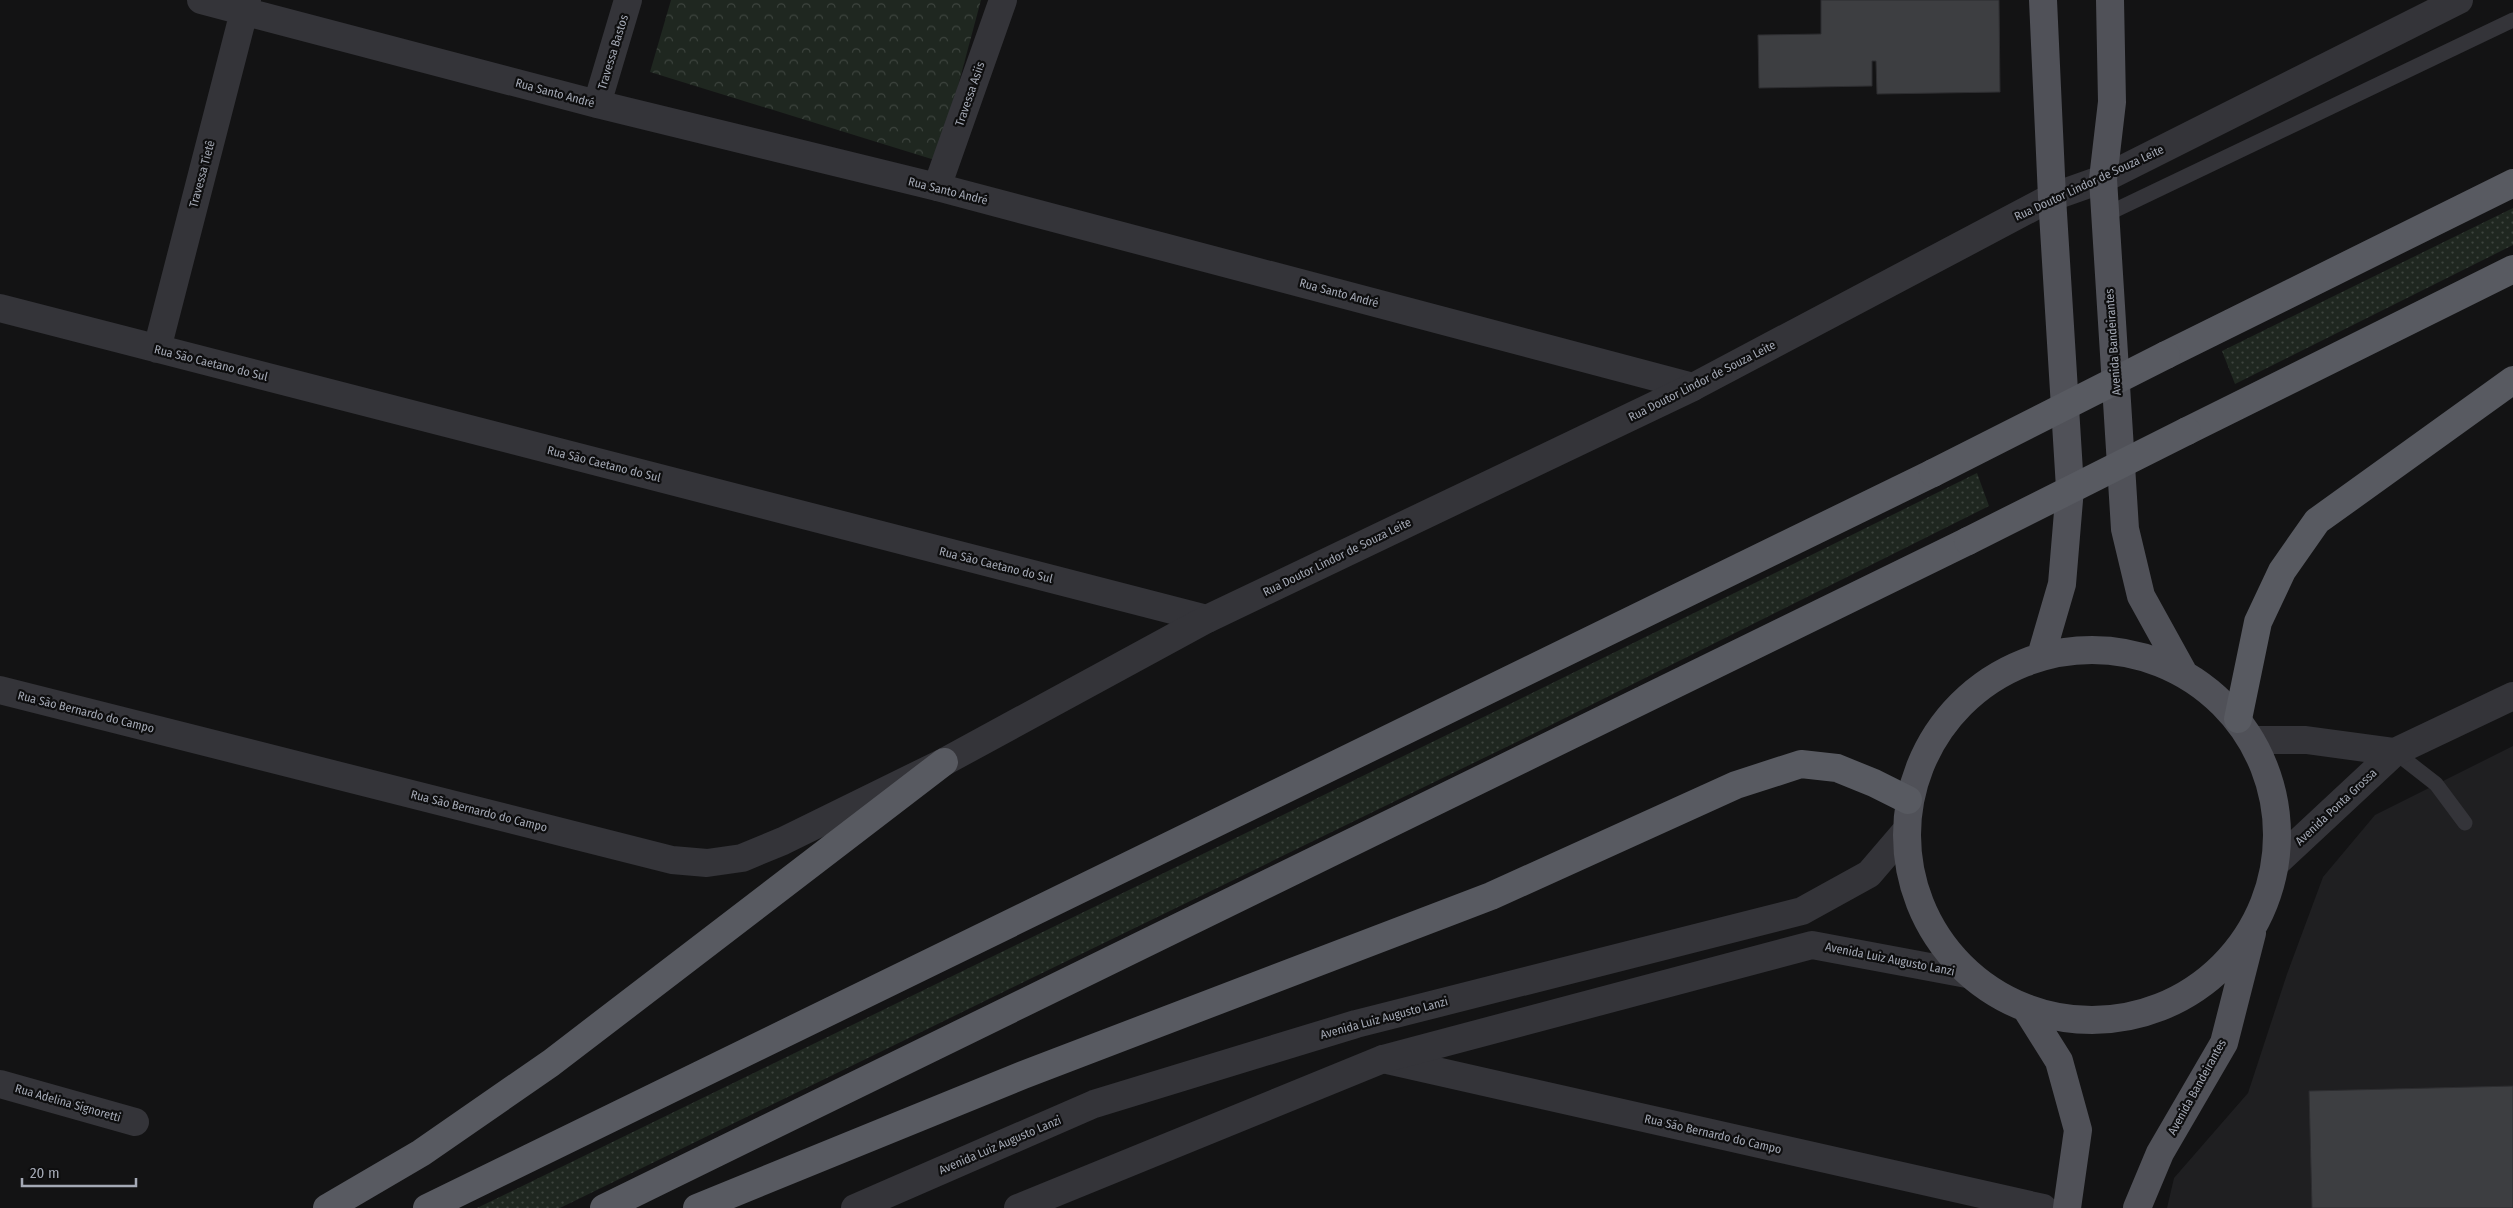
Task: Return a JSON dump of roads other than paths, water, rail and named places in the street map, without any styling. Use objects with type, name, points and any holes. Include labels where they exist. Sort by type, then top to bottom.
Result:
[{"type":"highway","points":[[427,1208],[1933,473],[2513,183]]},
{"type":"highway","points":[[604,1208],[1968,540],[2513,269]]},
{"type":"highway","points":[[2246,730],[2258,622],[2282,571],[2317,521],[2513,380]]},
{"type":"highway","points":[[327,1208],[421,1153],[551,1063],[944,762]]},
{"type":"highway","points":[[697,1208],[1023,1075],[1491,896],[1736,785],[1801,764],[1837,768],[1874,783],[1908,800]]},
{"type":"main road","points":[[2041,656],[2062,584],[2070,488],[2052,197],[2044,0]]},
{"type":"main road","name":"Avenida Bandeirantes","points":[[2110,0],[2112,102],[2102,179],[2124,529],[2142,596],[2183,672],[2246,730],[2276,799],[2277,862],[2252,933],[2224,1043],[2160,1153],[2137,1208]]},
{"type":"main road","name":"Avenida Bandeirantes","points":[[2183,672],[2113,650],[2041,656],[1979,686],[1933,737],[1908,800],[1905,832],[1912,885],[1933,933],[1967,974],[2027,1010],[2112,1021],[2192,993],[2252,933]]},
{"type":"main road","name":"Avenida Bandeirantes","points":[[2027,1010],[2059,1061],[2078,1130],[2067,1208]]},
{"type":"street","name":"Rua Santo André","points":[[200,0],[246,6],[597,104],[937,187],[1693,387]]},
{"type":"street","name":"Travessa Bastos","points":[[597,104],[628,0]]},
{"type":"street","name":"Travessa Asiis","points":[[937,187],[1003,0]]},
{"type":"street","name":"Rua Doutor Lindor de Souza Leite","points":[[944,762],[1207,619],[1693,387],[2052,197],[2102,179],[2459,0]]},
{"type":"street","name":"Travessa Tietê","points":[[156,349],[246,6]]},
{"type":"street","name":"Rua São Caetano do Sul","points":[[0,308],[1207,619]]},
{"type":"street","name":"Rua São Bernardo do Campo","points":[[0,690],[672,860],[707,863],[742,858],[783,841],[944,762]]},
{"type":"street","name":"Avenida Ponta Grossa","points":[[2277,862],[2395,752],[2513,696]]},
{"type":"street","name":"Avenida Ponta Grossa","points":[[2246,730],[2395,752]]},
{"type":"street","name":"Avenida Luiz Augusto Lanzi","points":[[855,1208],[1094,1104],[1356,1024],[1802,911],[1868,874],[1905,832]]},
{"type":"street","name":"Avenida Luiz Augusto Lanzi","points":[[1018,1208],[1383,1059],[1812,945],[1967,974]]},
{"type":"street","name":"Rua São Bernardo do Campo","points":[[1383,1059],[2043,1208]]},
{"type":"street","name":"Rua Adelina Signoretti","points":[[0,1084],[136,1122]]},
{"type":"lane","points":[[2105,215],[2513,20]]},
{"type":"lane","points":[[2395,752],[2436,784],[2466,823]]}]
